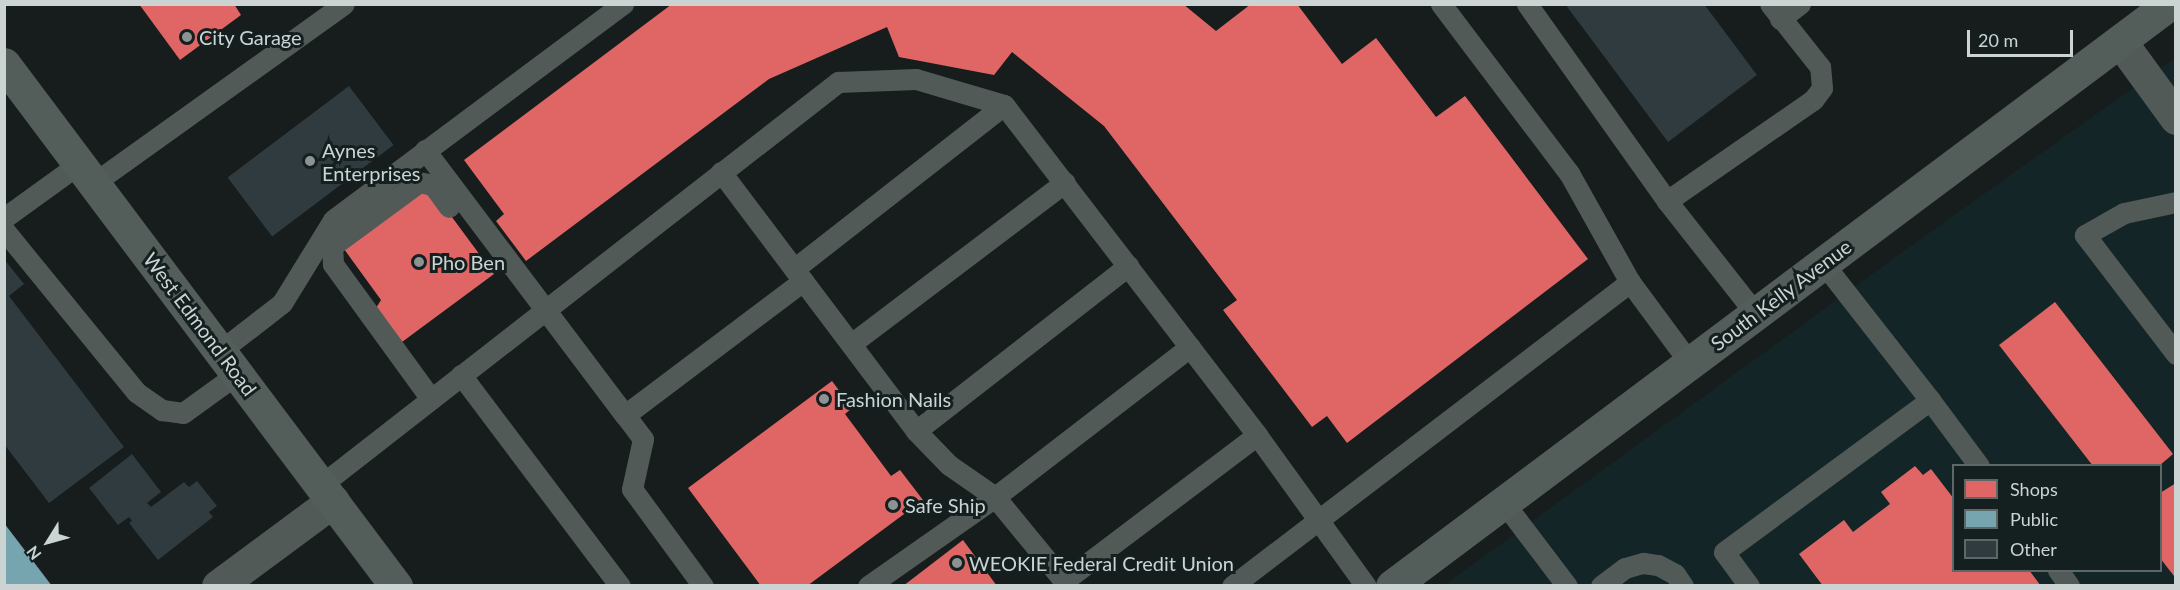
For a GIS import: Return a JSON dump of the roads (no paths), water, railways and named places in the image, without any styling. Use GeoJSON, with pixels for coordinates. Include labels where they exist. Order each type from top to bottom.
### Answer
{"type":"FeatureCollection","features":[{"type":"Feature","properties":{"kind":"main road","name":"South Kelly Avenue"},"geometry":{"type":"LineString","coordinates":[[1392,585],[2169,5]]}},
{"type":"Feature","properties":{"kind":"main road","name":"West Edmond Road"},"geometry":{"type":"LineString","coordinates":[[7,72],[87,173],[396,585]]}},
{"type":"Feature","properties":{"kind":"street"},"geometry":{"type":"LineString","coordinates":[[2120,41],[2175,118]]}},
{"type":"Feature","properties":{"kind":"street"},"geometry":{"type":"LineString","coordinates":[[218,585],[327,493]]}},
{"type":"Feature","properties":{"kind":"lane"},"geometry":{"type":"LineString","coordinates":[[4,218],[87,173],[344,4]]}},
{"type":"Feature","properties":{"kind":"lane"},"geometry":{"type":"LineString","coordinates":[[4,230],[136,392],[162,410],[183,413],[282,303],[333,220],[623,4]]}},
{"type":"Feature","properties":{"kind":"lane"},"geometry":{"type":"LineString","coordinates":[[1441,4],[1569,173],[1630,282],[1690,363]]}},
{"type":"Feature","properties":{"kind":"lane"},"geometry":{"type":"LineString","coordinates":[[1527,4],[1667,201],[1756,314]]}},
{"type":"Feature","properties":{"kind":"lane"},"geometry":{"type":"LineString","coordinates":[[1667,201],[1813,100],[1822,88],[1820,67],[1775,12],[1800,4]]}},
{"type":"Feature","properties":{"kind":"lane"},"geometry":{"type":"LineString","coordinates":[[327,493],[431,399],[838,82],[916,79],[1004,105],[1320,518],[1366,585]]}},
{"type":"Feature","properties":{"kind":"lane"},"geometry":{"type":"LineString","coordinates":[[625,415],[1004,105]]}},
{"type":"Feature","properties":{"kind":"lane"},"geometry":{"type":"LineString","coordinates":[[425,150],[538,314]]}},
{"type":"Feature","properties":{"kind":"lane"},"geometry":{"type":"LineString","coordinates":[[721,172],[916,431],[949,465],[995,497],[1066,583],[1257,435]]}},
{"type":"Feature","properties":{"kind":"lane"},"geometry":{"type":"LineString","coordinates":[[431,399],[333,264],[332,246],[419,182],[433,185],[643,438],[632,489],[703,585]]}},
{"type":"Feature","properties":{"kind":"lane"},"geometry":{"type":"LineString","coordinates":[[851,344],[1065,182]]}},
{"type":"Feature","properties":{"kind":"lane"},"geometry":{"type":"LineString","coordinates":[[2175,202],[2124,213],[2085,235],[2175,354]]}},
{"type":"Feature","properties":{"kind":"lane"},"geometry":{"type":"LineString","coordinates":[[1823,263],[1978,464]]}},
{"type":"Feature","properties":{"kind":"lane"},"geometry":{"type":"LineString","coordinates":[[916,431],[1128,266]]}},
{"type":"Feature","properties":{"kind":"lane"},"geometry":{"type":"LineString","coordinates":[[1232,585],[1630,282]]}},
{"type":"Feature","properties":{"kind":"lane"},"geometry":{"type":"LineString","coordinates":[[868,585],[995,497],[1190,347]]}},
{"type":"Feature","properties":{"kind":"lane"},"geometry":{"type":"LineString","coordinates":[[461,375],[620,585]]}},
{"type":"Feature","properties":{"kind":"lane"},"geometry":{"type":"LineString","coordinates":[[1749,585],[1724,552],[1930,400]]}},
{"type":"Feature","properties":{"kind":"lane"},"geometry":{"type":"LineString","coordinates":[[1504,503],[1567,585]]}},
{"type":"Feature","properties":{"kind":"lane"},"geometry":{"type":"LineString","coordinates":[[1601,585],[1626,568],[1643,563],[1666,569],[1683,585]]}},
{"type":"Feature","properties":{"kind":"lane"},"geometry":{"type":"LineString","coordinates":[[2059,572],[2069,585]]}},
{"type":"Feature","properties":{"kind":"place","name":"City Garage"},"geometry":{"type":"Point","coordinates":[187,37]}},
{"type":"Feature","properties":{"kind":"place","name":"Aynes Enterprises"},"geometry":{"type":"Point","coordinates":[310,161]}},
{"type":"Feature","properties":{"kind":"place","name":"Pho Ben"},"geometry":{"type":"Point","coordinates":[419,262]}},
{"type":"Feature","properties":{"kind":"place","name":"Fashion Nails"},"geometry":{"type":"Point","coordinates":[824,399]}},
{"type":"Feature","properties":{"kind":"place","name":"Safe Ship"},"geometry":{"type":"Point","coordinates":[893,505]}},
{"type":"Feature","properties":{"kind":"place","name":"WEOKIE Federal Credit Union"},"geometry":{"type":"Point","coordinates":[957,563]}}]}
